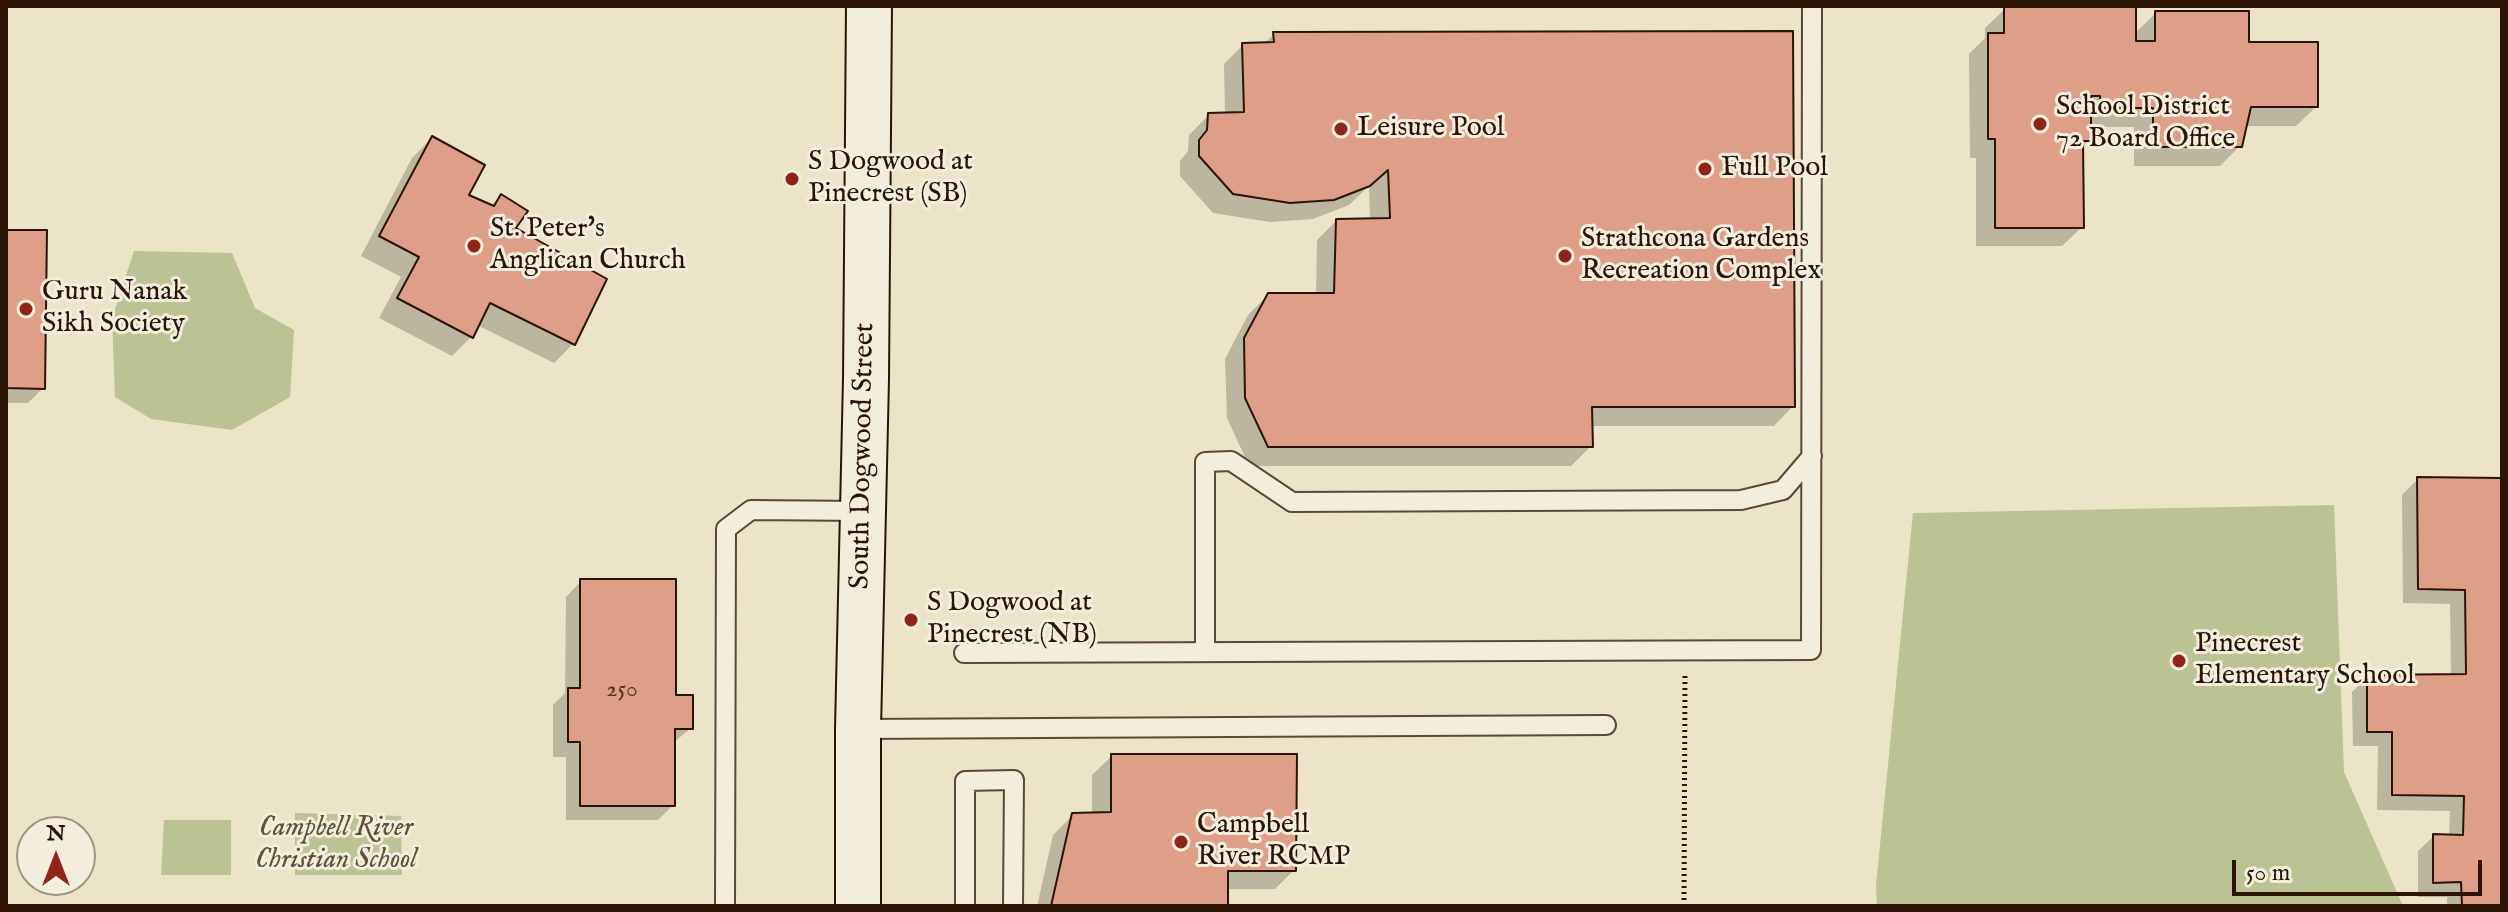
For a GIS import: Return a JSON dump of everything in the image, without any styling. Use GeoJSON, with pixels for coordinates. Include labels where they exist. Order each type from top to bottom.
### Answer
{"type":"FeatureCollection","features":[{"type":"Feature","properties":{"kind":"main road","name":"South Dogwood Street"},"geometry":{"type":"LineString","coordinates":[[858,906],[869,6]]}},
{"type":"Feature","properties":{"kind":"lane"},"geometry":{"type":"LineString","coordinates":[[964,653],[1811,650],[1812,6]]}},
{"type":"Feature","properties":{"kind":"lane"},"geometry":{"type":"LineString","coordinates":[[1205,652],[1205,462],[1231,461],[1292,502],[1741,500],[1783,490],[1812,456]]}},
{"type":"Feature","properties":{"kind":"lane"},"geometry":{"type":"LineString","coordinates":[[725,906],[726,529],[751,510],[862,511]]}},
{"type":"Feature","properties":{"kind":"lane"},"geometry":{"type":"LineString","coordinates":[[858,729],[1606,725]]}},
{"type":"Feature","properties":{"kind":"lane"},"geometry":{"type":"LineString","coordinates":[[965,906],[965,781],[1014,780],[1013,906]]}},
{"type":"Feature","properties":{"kind":"path"},"geometry":{"type":"LineString","coordinates":[[1684,906],[1685,650]]}},
{"type":"Feature","properties":{"kind":"green space"},"geometry":{"type":"Polygon","coordinates":[[[134,251],[232,253],[255,308],[294,330],[290,397],[232,430],[151,419],[115,397],[112,318],[134,251]]]}},
{"type":"Feature","properties":{"kind":"green space"},"geometry":{"type":"Polygon","coordinates":[[[2334,505],[2344,772],[2403,906],[1877,906],[1876,885],[1913,513],[2334,505]]]}},
{"type":"Feature","properties":{"kind":"green space","name":"Campbell River Christian School"},"geometry":{"type":"Polygon","coordinates":[[[295,813],[401,816],[402,875],[295,875],[295,813]]]}},
{"type":"Feature","properties":{"kind":"green space"},"geometry":{"type":"Polygon","coordinates":[[[164,820],[231,820],[231,875],[161,875],[164,820]]]}},
{"type":"Feature","properties":{"kind":"building","name":"School District 72 Board Office"},"geometry":{"type":"Polygon","coordinates":[[[2004,7],[2136,7],[2136,41],[2155,41],[2155,11],[2249,11],[2249,42],[2318,42],[2318,107],[2251,107],[2242,147],[2153,147],[2153,108],[2101,108],[2100,96],[2091,96],[2091,141],[2083,141],[2084,228],[1995,228],[1995,139],[1988,139],[1988,33],[2004,33],[2004,7]]]}},
{"type":"Feature","properties":{"kind":"building","name":"Strathcona Gardens Recreation Complex"},"geometry":{"type":"Polygon","coordinates":[[[1793,31],[1795,407],[1592,407],[1593,447],[1268,447],[1245,398],[1244,338],[1268,293],[1334,293],[1336,219],[1390,218],[1388,170],[1370,186],[1334,200],[1290,203],[1233,194],[1199,156],[1199,140],[1207,130],[1208,113],[1244,112],[1242,43],[1274,42],[1273,32],[1793,31]]]}},
{"type":"Feature","properties":{"kind":"building","name":"St. Peter's Anglican Church"},"geometry":{"type":"Polygon","coordinates":[[[432,136],[485,165],[469,195],[494,206],[501,194],[528,211],[516,228],[607,279],[575,345],[490,303],[473,338],[397,298],[419,257],[379,236],[432,136]]]}},
{"type":"Feature","properties":{"kind":"building","name":"Guru Nanak Sikh Society"},"geometry":{"type":"Polygon","coordinates":[[[6,230],[47,230],[45,389],[6,388],[6,230]]]}},
{"type":"Feature","properties":{"kind":"building","name":"Pinecrest Elementary School"},"geometry":{"type":"Polygon","coordinates":[[[2417,477],[2502,478],[2502,906],[2462,906],[2461,882],[2433,883],[2433,834],[2463,835],[2464,796],[2392,795],[2392,732],[2367,732],[2367,675],[2466,674],[2465,590],[2418,589],[2417,477]]]}},
{"type":"Feature","properties":{"kind":"building"},"geometry":{"type":"Polygon","coordinates":[[[580,579],[676,579],[676,695],[693,695],[693,729],[675,729],[675,806],[580,806],[580,742],[568,742],[568,688],[580,688],[580,579]]]}},
{"type":"Feature","properties":{"kind":"building","name":"Campbell River RCMP"},"geometry":{"type":"Polygon","coordinates":[[[1111,754],[1297,754],[1296,871],[1228,871],[1228,906],[1051,906],[1072,813],[1111,812],[1111,754]]]}},
{"type":"Feature","properties":{"kind":"place","name":"School District 72 Board Office"},"geometry":{"type":"Point","coordinates":[2040,124]}},
{"type":"Feature","properties":{"kind":"place","name":"Leisure Pool"},"geometry":{"type":"Point","coordinates":[1341,129]}},
{"type":"Feature","properties":{"kind":"place","name":"Full Pool"},"geometry":{"type":"Point","coordinates":[1705,169]}},
{"type":"Feature","properties":{"kind":"place","name":"S Dogwood at Pinecrest (SB)"},"geometry":{"type":"Point","coordinates":[792,179]}},
{"type":"Feature","properties":{"kind":"place","name":"St. Peter's Anglican Church"},"geometry":{"type":"Point","coordinates":[474,246]}},
{"type":"Feature","properties":{"kind":"place","name":"Strathcona Gardens Recreation Complex"},"geometry":{"type":"Point","coordinates":[1565,256]}},
{"type":"Feature","properties":{"kind":"place","name":"Guru Nanak Sikh Society"},"geometry":{"type":"Point","coordinates":[26,309]}},
{"type":"Feature","properties":{"kind":"place","name":"S Dogwood at Pinecrest (NB)"},"geometry":{"type":"Point","coordinates":[911,620]}},
{"type":"Feature","properties":{"kind":"place","name":"Pinecrest Elementary School"},"geometry":{"type":"Point","coordinates":[2179,661]}},
{"type":"Feature","properties":{"kind":"place","name":"Campbell River RCMP"},"geometry":{"type":"Point","coordinates":[1181,842]}}]}
